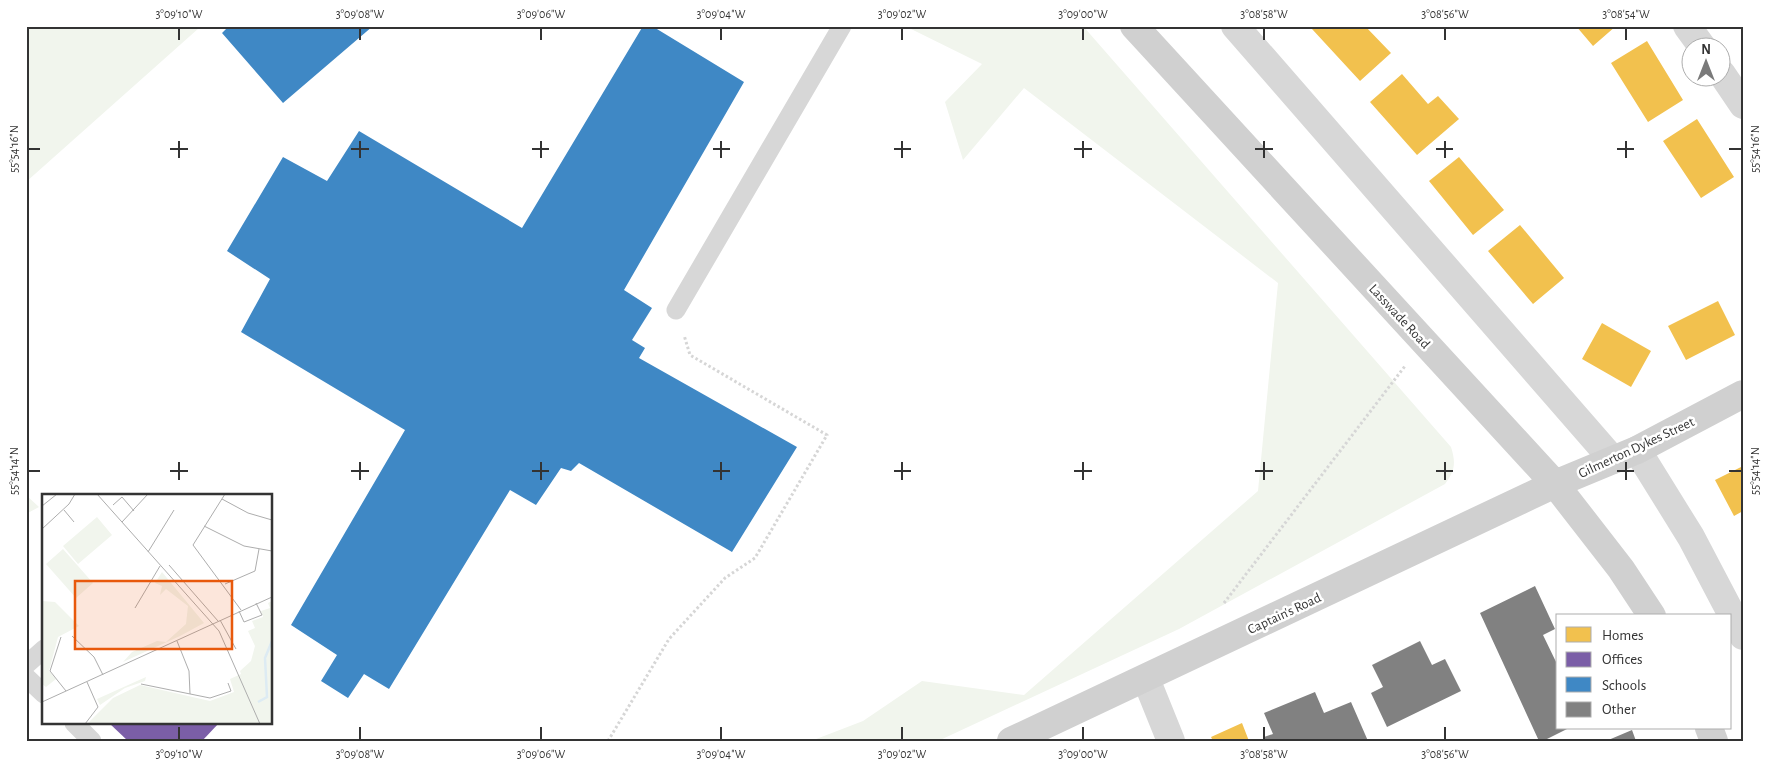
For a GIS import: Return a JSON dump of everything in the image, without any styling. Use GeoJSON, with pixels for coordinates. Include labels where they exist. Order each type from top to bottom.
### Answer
{"type":"FeatureCollection","features":[{"type":"Feature","properties":{"kind":"street","name":"Lasswade Road"},"geometry":{"type":"LineString","coordinates":[[1134,26],[1555,484],[1621,569],[1651,614]]}},
{"type":"Feature","properties":{"kind":"street"},"geometry":{"type":"LineString","coordinates":[[1235,26],[1625,455],[1691,537],[1731,614]]}},
{"type":"Feature","properties":{"kind":"street"},"geometry":{"type":"LineString","coordinates":[[1731,88],[1743,105]]}},
{"type":"Feature","properties":{"kind":"street","name":"Gilmerton Dykes Street"},"geometry":{"type":"LineString","coordinates":[[1555,484],[1625,455],[1743,394]]}},
{"type":"Feature","properties":{"kind":"street","name":"Captain's Road"},"geometry":{"type":"LineString","coordinates":[[1011,741],[1146,679],[1555,484]]}},
{"type":"Feature","properties":{"kind":"street"},"geometry":{"type":"LineString","coordinates":[[1732,615],[1743,636]]}},
{"type":"Feature","properties":{"kind":"street"},"geometry":{"type":"LineString","coordinates":[[1146,679],[1171,741]]}},
{"type":"Feature","properties":{"kind":"lane"},"geometry":{"type":"LineString","coordinates":[[676,310],[842,26]]}},
{"type":"Feature","properties":{"kind":"lane"},"geometry":{"type":"LineString","coordinates":[[26,665],[42,651]]}},
{"type":"Feature","properties":{"kind":"lane"},"geometry":{"type":"LineString","coordinates":[[26,676],[42,692]]}},
{"type":"Feature","properties":{"kind":"lane"},"geometry":{"type":"LineString","coordinates":[[75,724],[92,741]]}},
{"type":"Feature","properties":{"kind":"path"},"geometry":{"type":"LineString","coordinates":[[608,741],[669,639],[725,578],[755,558],[827,435],[690,355],[676,310]]}},
{"type":"Feature","properties":{"kind":"path"},"geometry":{"type":"LineString","coordinates":[[1220,609],[1424,342]]}},
{"type":"Feature","properties":{"kind":"shaded area"},"geometry":{"type":"Polygon","coordinates":[[[26,26],[197,26],[199,28],[26,182],[26,26]]]}},
{"type":"Feature","properties":{"kind":"shaded area"},"geometry":{"type":"Polygon","coordinates":[[[905,26],[1083,26],[1451,447],[1454,467],[1445,484],[1179,629],[938,741],[811,741],[863,721],[922,681],[1024,695],[1258,491],[1278,283],[1024,88],[963,160],[945,102],[982,64],[905,26]]]}},
{"type":"Feature","properties":{"kind":"shaded area"},"geometry":{"type":"Polygon","coordinates":[[[26,495],[39,507],[26,514],[26,495]]]}},
{"type":"Feature","properties":{"kind":"building: Homes"},"geometry":{"type":"Polygon","coordinates":[[[1315,26],[1365,26],[1391,53],[1360,81],[1312,29],[1315,26]]]}},
{"type":"Feature","properties":{"kind":"building: Homes"},"geometry":{"type":"Polygon","coordinates":[[[1576,26],[1616,26],[1593,46],[1576,26]]]}},
{"type":"Feature","properties":{"kind":"building: Homes"},"geometry":{"type":"Polygon","coordinates":[[[1647,41],[1683,100],[1648,122],[1611,63],[1647,41]]]}},
{"type":"Feature","properties":{"kind":"building: Homes"},"geometry":{"type":"Polygon","coordinates":[[[1402,74],[1428,104],[1438,96],[1459,119],[1417,155],[1370,102],[1402,74]]]}},
{"type":"Feature","properties":{"kind":"building: Homes"},"geometry":{"type":"Polygon","coordinates":[[[1697,119],[1734,177],[1701,198],[1663,141],[1697,119]]]}},
{"type":"Feature","properties":{"kind":"building: Homes"},"geometry":{"type":"Polygon","coordinates":[[[1459,157],[1504,210],[1473,235],[1429,181],[1459,157]]]}},
{"type":"Feature","properties":{"kind":"building: Homes"},"geometry":{"type":"Polygon","coordinates":[[[1520,225],[1564,278],[1533,304],[1488,251],[1520,225]]]}},
{"type":"Feature","properties":{"kind":"building: Homes"},"geometry":{"type":"Polygon","coordinates":[[[1718,301],[1735,335],[1686,360],[1668,326],[1718,301]]]}},
{"type":"Feature","properties":{"kind":"building: Homes"},"geometry":{"type":"Polygon","coordinates":[[[1602,323],[1651,351],[1631,387],[1582,359],[1602,323]]]}},
{"type":"Feature","properties":{"kind":"building: Homes"},"geometry":{"type":"Polygon","coordinates":[[[1743,466],[1743,511],[1734,516],[1715,480],[1743,466]]]}},
{"type":"Feature","properties":{"kind":"building: Homes"},"geometry":{"type":"Polygon","coordinates":[[[1242,723],[1249,741],[1213,741],[1211,737],[1242,723]]]}},
{"type":"Feature","properties":{"kind":"building: Offices"},"geometry":{"type":"Polygon","coordinates":[[[110,724],[218,724],[202,741],[128,741],[110,724]]]}},
{"type":"Feature","properties":{"kind":"building: Schools"},"geometry":{"type":"Polygon","coordinates":[[[229,26],[373,26],[283,103],[222,33],[229,26]]]}},
{"type":"Feature","properties":{"kind":"building: Schools"},"geometry":{"type":"Polygon","coordinates":[[[643,26],[652,26],[744,82],[624,290],[652,308],[632,340],[645,348],[639,358],[797,447],[732,552],[579,463],[571,471],[561,468],[536,505],[510,490],[389,689],[364,674],[348,698],[321,681],[337,655],[291,625],[405,430],[241,332],[270,279],[227,251],[283,157],[327,181],[359,131],[522,228],[643,26]]]}},
{"type":"Feature","properties":{"kind":"building: Other"},"geometry":{"type":"Polygon","coordinates":[[[1535,586],[1555,629],[1543,635],[1556,662],[1556,730],[1565,730],[1543,741],[1539,741],[1480,613],[1535,586]]]}},
{"type":"Feature","properties":{"kind":"building: Other"},"geometry":{"type":"Polygon","coordinates":[[[1420,641],[1432,665],[1445,659],[1461,691],[1387,727],[1371,693],[1383,687],[1372,665],[1420,641]]]}},
{"type":"Feature","properties":{"kind":"building: Other"},"geometry":{"type":"Polygon","coordinates":[[[1315,692],[1324,713],[1351,702],[1368,741],[1265,741],[1264,737],[1273,734],[1264,713],[1315,692]]]}},
{"type":"Feature","properties":{"kind":"building: Other"},"geometry":{"type":"Polygon","coordinates":[[[1632,730],[1636,741],[1606,741],[1632,730]]]}}]}
